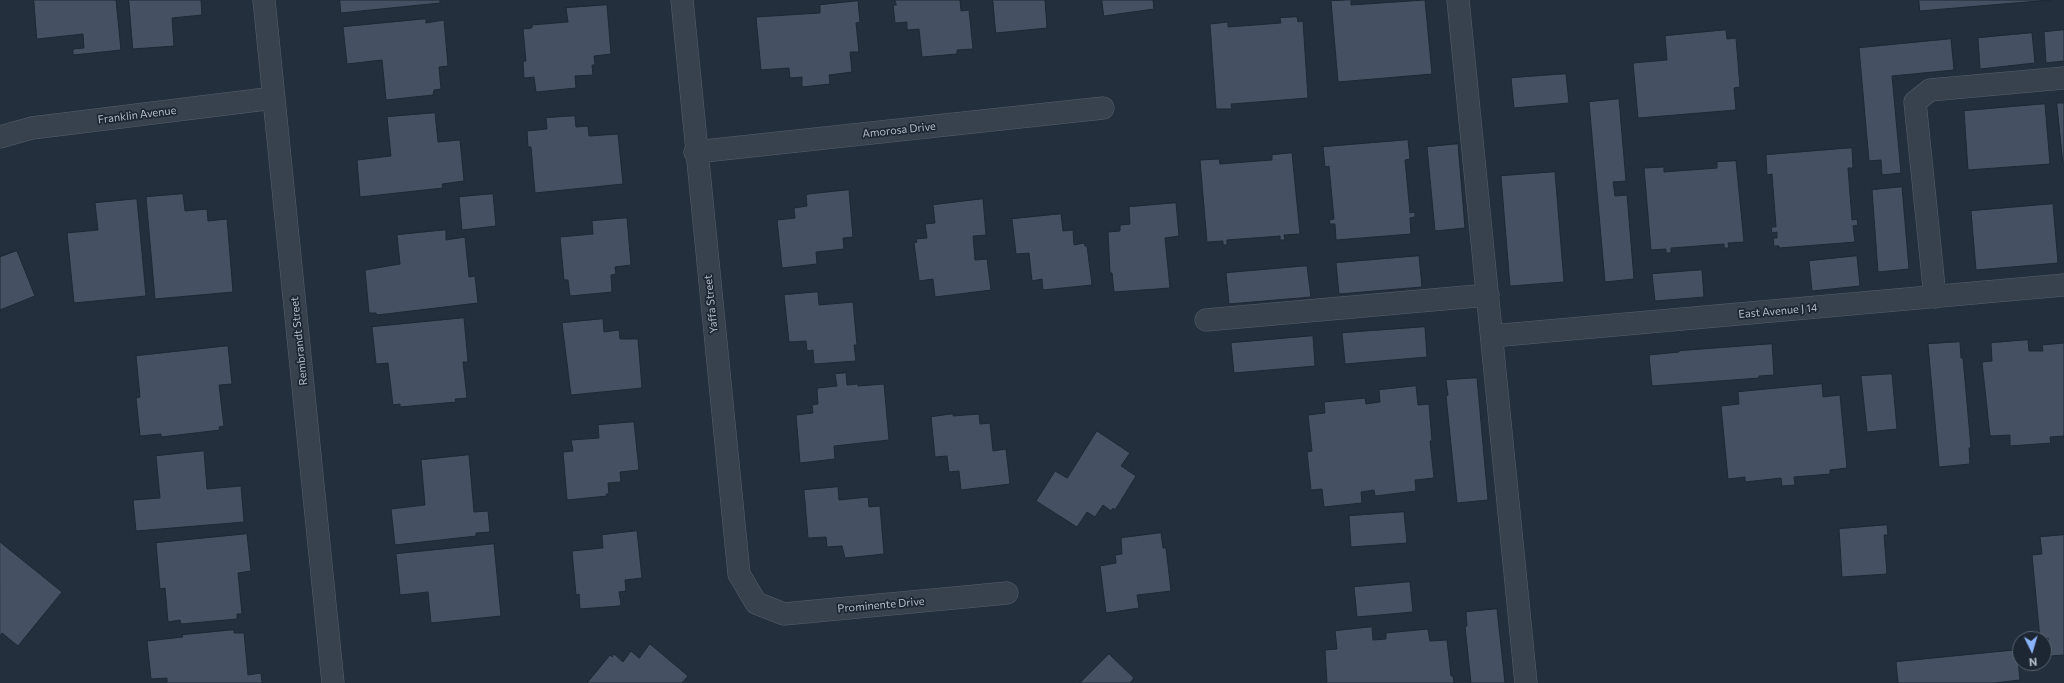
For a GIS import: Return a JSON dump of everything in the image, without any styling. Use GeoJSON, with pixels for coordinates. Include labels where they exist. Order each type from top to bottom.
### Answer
{"type":"FeatureCollection","features":[{"type":"Feature","properties":{"kind":"street","name":"Rembrandt Street"},"geometry":{"type":"LineString","coordinates":[[264,0],[333,683]]}},
{"type":"Feature","properties":{"kind":"street","name":"Yaffa Street"},"geometry":{"type":"LineString","coordinates":[[682,0],[695,152],[739,574],[756,604]]}},
{"type":"Feature","properties":{"kind":"street"},"geometry":{"type":"LineString","coordinates":[[1458,0],[1526,683]]}},
{"type":"Feature","properties":{"kind":"street"},"geometry":{"type":"LineString","coordinates":[[1935,296],[1915,102],[1930,90],[2064,78]]}},
{"type":"Feature","properties":{"kind":"street","name":"Franklin Avenue"},"geometry":{"type":"LineString","coordinates":[[0,137],[32,128],[274,98]]}},
{"type":"Feature","properties":{"kind":"street","name":"Amorosa Drive"},"geometry":{"type":"LineString","coordinates":[[695,152],[1103,108]]}},
{"type":"Feature","properties":{"kind":"street","name":"East Avenue J 14"},"geometry":{"type":"LineString","coordinates":[[1492,336],[2064,285]]}},
{"type":"Feature","properties":{"kind":"street"},"geometry":{"type":"LineString","coordinates":[[1206,320],[1488,295]]}},
{"type":"Feature","properties":{"kind":"street","name":"Prominente Drive"},"geometry":{"type":"LineString","coordinates":[[756,604],[784,614],[1007,593]]}},
{"type":"Feature","properties":{"kind":"building"},"geometry":{"type":"Polygon","coordinates":[[[34,0],[116,0],[121,50],[73,55],[73,49],[84,48],[83,34],[37,39],[34,0]]]}},
{"type":"Feature","properties":{"kind":"building"},"geometry":{"type":"Polygon","coordinates":[[[129,0],[201,0],[202,15],[172,18],[174,46],[133,49],[129,0]]]}},
{"type":"Feature","properties":{"kind":"building"},"geometry":{"type":"Polygon","coordinates":[[[340,0],[440,0],[440,3],[341,13],[340,0]]]}},
{"type":"Feature","properties":{"kind":"building"},"geometry":{"type":"Polygon","coordinates":[[[895,0],[960,0],[961,11],[969,10],[973,49],[957,50],[957,54],[922,57],[919,29],[907,30],[907,22],[895,23],[893,5],[896,5],[895,0]]]}},
{"type":"Feature","properties":{"kind":"building"},"geometry":{"type":"Polygon","coordinates":[[[993,0],[1045,0],[1047,28],[996,33],[993,0]]]}},
{"type":"Feature","properties":{"kind":"building"},"geometry":{"type":"Polygon","coordinates":[[[1102,0],[1153,0],[1154,9],[1104,16],[1102,0]]]}},
{"type":"Feature","properties":{"kind":"building"},"geometry":{"type":"Polygon","coordinates":[[[1351,0],[1351,5],[1425,0],[1432,74],[1338,82],[1331,1],[1351,0]]]}},
{"type":"Feature","properties":{"kind":"building"},"geometry":{"type":"Polygon","coordinates":[[[1919,0],[2051,0],[1920,11],[1919,0]]]}},
{"type":"Feature","properties":{"kind":"building"},"geometry":{"type":"Polygon","coordinates":[[[858,1],[860,22],[856,23],[859,52],[850,52],[852,72],[829,75],[830,84],[802,87],[802,77],[790,78],[789,68],[761,70],[756,17],[820,13],[820,5],[858,1]]]}},
{"type":"Feature","properties":{"kind":"building"},"geometry":{"type":"Polygon","coordinates":[[[607,5],[611,54],[594,56],[595,65],[592,65],[593,75],[575,76],[576,88],[536,92],[534,77],[524,78],[523,61],[526,61],[523,29],[532,28],[532,25],[568,22],[566,8],[607,5]]]}},
{"type":"Feature","properties":{"kind":"building"},"geometry":{"type":"Polygon","coordinates":[[[1297,17],[1298,22],[1303,21],[1308,98],[1231,104],[1232,109],[1216,109],[1210,24],[1228,22],[1228,27],[1281,23],[1280,18],[1297,17]]]}},
{"type":"Feature","properties":{"kind":"building"},"geometry":{"type":"Polygon","coordinates":[[[426,19],[426,23],[444,20],[448,66],[439,67],[441,89],[434,90],[433,95],[386,100],[382,60],[347,64],[343,27],[426,19]]]}},
{"type":"Feature","properties":{"kind":"building"},"geometry":{"type":"Polygon","coordinates":[[[1726,30],[1727,39],[1736,38],[1740,87],[1734,88],[1736,110],[1638,118],[1633,63],[1667,60],[1665,36],[1726,30]]]}},
{"type":"Feature","properties":{"kind":"building"},"geometry":{"type":"Polygon","coordinates":[[[2064,30],[2064,61],[2046,63],[2044,32],[2064,30]]]}},
{"type":"Feature","properties":{"kind":"building"},"geometry":{"type":"Polygon","coordinates":[[[2032,33],[2035,63],[1980,69],[1978,38],[2032,33]]]}},
{"type":"Feature","properties":{"kind":"building"},"geometry":{"type":"Polygon","coordinates":[[[1951,39],[1954,70],[1892,76],[1901,173],[1882,175],[1881,160],[1869,161],[1859,48],[1951,39]]]}},
{"type":"Feature","properties":{"kind":"building"},"geometry":{"type":"Polygon","coordinates":[[[1566,74],[1569,103],[1514,108],[1511,78],[1566,74]]]}},
{"type":"Feature","properties":{"kind":"building"},"geometry":{"type":"Polygon","coordinates":[[[1619,99],[1626,181],[1613,182],[1615,196],[1627,195],[1634,279],[1605,282],[1589,102],[1619,99]]]}},
{"type":"Feature","properties":{"kind":"building"},"geometry":{"type":"Polygon","coordinates":[[[2057,103],[2064,103],[2064,162],[2063,162],[2057,103]]]}},
{"type":"Feature","properties":{"kind":"building"},"geometry":{"type":"Polygon","coordinates":[[[2045,104],[2050,164],[1968,170],[1964,111],[2045,104]]]}},
{"type":"Feature","properties":{"kind":"building"},"geometry":{"type":"Polygon","coordinates":[[[435,113],[438,142],[460,140],[464,181],[442,184],[443,188],[360,197],[357,160],[391,156],[387,117],[435,113]]]}},
{"type":"Feature","properties":{"kind":"building"},"geometry":{"type":"Polygon","coordinates":[[[575,116],[576,127],[588,126],[589,136],[618,134],[623,184],[535,193],[531,147],[528,147],[527,131],[547,129],[546,118],[575,116]]]}},
{"type":"Feature","properties":{"kind":"building"},"geometry":{"type":"Polygon","coordinates":[[[1408,140],[1410,159],[1405,160],[1410,213],[1415,212],[1415,217],[1410,218],[1411,234],[1336,240],[1335,224],[1330,224],[1329,220],[1334,219],[1329,166],[1325,167],[1323,147],[1408,140]]]}},
{"type":"Feature","properties":{"kind":"building"},"geometry":{"type":"Polygon","coordinates":[[[1458,144],[1465,228],[1435,231],[1427,147],[1458,144]]]}},
{"type":"Feature","properties":{"kind":"building"},"geometry":{"type":"Polygon","coordinates":[[[1852,148],[1853,168],[1848,168],[1852,220],[1857,219],[1858,225],[1853,226],[1855,242],[1779,248],[1779,246],[1774,246],[1773,238],[1777,238],[1777,232],[1772,233],[1771,227],[1776,227],[1772,174],[1767,175],[1766,155],[1852,148]]]}},
{"type":"Feature","properties":{"kind":"building"},"geometry":{"type":"Polygon","coordinates":[[[1292,153],[1300,234],[1284,235],[1285,240],[1280,240],[1280,236],[1227,240],[1227,245],[1223,245],[1223,241],[1207,242],[1200,160],[1219,159],[1220,164],[1272,160],[1272,155],[1292,153]]]}},
{"type":"Feature","properties":{"kind":"building"},"geometry":{"type":"Polygon","coordinates":[[[1736,161],[1744,242],[1728,243],[1729,248],[1724,248],[1724,244],[1671,248],[1671,253],[1666,253],[1666,249],[1651,250],[1644,168],[1664,167],[1664,172],[1717,168],[1717,162],[1736,161]]]}},
{"type":"Feature","properties":{"kind":"building"},"geometry":{"type":"Polygon","coordinates":[[[1555,172],[1564,282],[1510,286],[1501,176],[1555,172]]]}},
{"type":"Feature","properties":{"kind":"building"},"geometry":{"type":"Polygon","coordinates":[[[1902,187],[1909,269],[1878,272],[1872,190],[1902,187]]]}},
{"type":"Feature","properties":{"kind":"building"},"geometry":{"type":"Polygon","coordinates":[[[849,190],[853,237],[843,238],[844,249],[816,252],[817,264],[782,268],[777,220],[795,218],[794,208],[807,206],[806,195],[849,190]]]}},
{"type":"Feature","properties":{"kind":"building"},"geometry":{"type":"Polygon","coordinates":[[[183,194],[185,211],[207,209],[208,221],[227,219],[233,292],[155,299],[146,197],[183,194]]]}},
{"type":"Feature","properties":{"kind":"building"},"geometry":{"type":"Polygon","coordinates":[[[493,194],[496,226],[462,230],[459,197],[493,194]]]}},
{"type":"Feature","properties":{"kind":"building"},"geometry":{"type":"Polygon","coordinates":[[[137,199],[146,296],[74,303],[67,233],[98,230],[95,203],[137,199]]]}},
{"type":"Feature","properties":{"kind":"building"},"geometry":{"type":"Polygon","coordinates":[[[983,199],[986,235],[973,236],[975,260],[987,259],[991,290],[935,297],[933,279],[919,281],[914,243],[917,242],[916,239],[927,238],[925,224],[935,223],[933,205],[983,199]]]}},
{"type":"Feature","properties":{"kind":"building"},"geometry":{"type":"Polygon","coordinates":[[[1176,203],[1179,236],[1165,238],[1170,288],[1114,292],[1112,273],[1110,273],[1108,232],[1120,231],[1120,225],[1130,224],[1129,207],[1176,203]]]}},
{"type":"Feature","properties":{"kind":"building"},"geometry":{"type":"Polygon","coordinates":[[[2053,204],[2058,263],[1976,270],[1971,211],[2053,204]]]}},
{"type":"Feature","properties":{"kind":"building"},"geometry":{"type":"Polygon","coordinates":[[[1061,214],[1063,231],[1073,230],[1074,245],[1084,243],[1085,246],[1087,246],[1092,285],[1043,290],[1042,279],[1032,281],[1029,253],[1016,254],[1012,219],[1061,214]]]}},
{"type":"Feature","properties":{"kind":"building"},"geometry":{"type":"Polygon","coordinates":[[[627,218],[631,265],[615,267],[616,274],[611,275],[612,292],[570,296],[568,280],[564,280],[560,237],[593,234],[592,221],[627,218]]]}},
{"type":"Feature","properties":{"kind":"building"},"geometry":{"type":"Polygon","coordinates":[[[446,230],[446,240],[465,237],[469,277],[475,276],[478,303],[377,315],[376,313],[369,313],[365,270],[400,264],[397,235],[446,230]]]}},
{"type":"Feature","properties":{"kind":"building"},"geometry":{"type":"Polygon","coordinates":[[[17,251],[35,296],[0,310],[0,257],[17,251]]]}},
{"type":"Feature","properties":{"kind":"building"},"geometry":{"type":"Polygon","coordinates":[[[1419,256],[1422,287],[1339,294],[1336,263],[1419,256]]]}},
{"type":"Feature","properties":{"kind":"building"},"geometry":{"type":"Polygon","coordinates":[[[1857,256],[1860,286],[1812,291],[1809,261],[1857,256]]]}},
{"type":"Feature","properties":{"kind":"building"},"geometry":{"type":"Polygon","coordinates":[[[1307,266],[1311,297],[1229,304],[1226,273],[1307,266]]]}},
{"type":"Feature","properties":{"kind":"building"},"geometry":{"type":"Polygon","coordinates":[[[1702,270],[1704,297],[1655,301],[1652,274],[1702,270]]]}},
{"type":"Feature","properties":{"kind":"building"},"geometry":{"type":"Polygon","coordinates":[[[818,292],[819,305],[853,302],[857,345],[854,345],[856,361],[814,364],[813,350],[807,351],[806,341],[789,342],[784,295],[818,292]]]}},
{"type":"Feature","properties":{"kind":"building"},"geometry":{"type":"Polygon","coordinates":[[[464,318],[468,362],[463,362],[467,398],[455,399],[456,402],[400,407],[400,404],[393,405],[388,363],[376,364],[372,327],[464,318]]]}},
{"type":"Feature","properties":{"kind":"building"},"geometry":{"type":"Polygon","coordinates":[[[603,319],[604,332],[619,330],[620,339],[638,339],[642,388],[571,395],[562,323],[603,319]]]}},
{"type":"Feature","properties":{"kind":"building"},"geometry":{"type":"Polygon","coordinates":[[[1425,327],[1427,357],[1345,364],[1342,333],[1425,327]]]}},
{"type":"Feature","properties":{"kind":"building"},"geometry":{"type":"Polygon","coordinates":[[[1313,336],[1315,366],[1234,373],[1231,343],[1313,336]]]}},
{"type":"Feature","properties":{"kind":"building"},"geometry":{"type":"Polygon","coordinates":[[[2028,340],[2029,351],[2043,351],[2042,345],[2064,343],[2064,436],[2050,437],[2051,443],[2010,446],[2010,435],[1990,436],[1982,362],[1992,361],[1991,343],[2028,340]]]}},
{"type":"Feature","properties":{"kind":"building"},"geometry":{"type":"Polygon","coordinates":[[[1960,342],[1961,358],[1963,358],[1971,448],[1969,448],[1970,464],[1939,467],[1928,344],[1960,342]]]}},
{"type":"Feature","properties":{"kind":"building"},"geometry":{"type":"Polygon","coordinates":[[[1772,344],[1774,375],[1759,376],[1759,378],[1652,386],[1649,355],[1679,351],[1772,344]]]}},
{"type":"Feature","properties":{"kind":"building"},"geometry":{"type":"Polygon","coordinates":[[[228,346],[232,384],[219,385],[224,426],[219,427],[220,430],[161,437],[161,434],[140,436],[136,398],[140,397],[136,356],[228,346]]]}},
{"type":"Feature","properties":{"kind":"building"},"geometry":{"type":"Polygon","coordinates":[[[846,373],[847,385],[858,384],[858,386],[884,384],[889,440],[834,446],[835,459],[800,463],[796,415],[813,413],[812,405],[818,404],[818,388],[837,386],[835,374],[846,373]]]}},
{"type":"Feature","properties":{"kind":"building"},"geometry":{"type":"Polygon","coordinates":[[[1892,374],[1897,429],[1867,432],[1861,376],[1892,374]]]}},
{"type":"Feature","properties":{"kind":"building"},"geometry":{"type":"Polygon","coordinates":[[[1477,378],[1488,500],[1457,503],[1446,396],[1448,395],[1446,380],[1477,378]]]}},
{"type":"Feature","properties":{"kind":"building"},"geometry":{"type":"Polygon","coordinates":[[[1822,384],[1823,397],[1840,395],[1847,468],[1830,470],[1830,474],[1794,477],[1795,485],[1782,486],[1781,478],[1745,482],[1745,477],[1728,479],[1721,406],[1739,404],[1738,392],[1822,384]]]}},
{"type":"Feature","properties":{"kind":"building"},"geometry":{"type":"Polygon","coordinates":[[[1416,386],[1418,405],[1429,404],[1432,441],[1430,441],[1434,478],[1415,480],[1416,491],[1375,496],[1374,490],[1361,492],[1362,503],[1324,507],[1322,489],[1311,490],[1307,452],[1312,451],[1308,415],[1325,413],[1324,402],[1365,398],[1366,404],[1380,402],[1379,390],[1416,386]]]}},
{"type":"Feature","properties":{"kind":"building"},"geometry":{"type":"Polygon","coordinates":[[[953,414],[953,416],[979,414],[980,424],[990,423],[993,451],[1006,449],[1010,484],[961,490],[959,471],[949,472],[947,456],[935,457],[931,417],[953,414]]]}},
{"type":"Feature","properties":{"kind":"building"},"geometry":{"type":"Polygon","coordinates":[[[634,422],[639,470],[620,472],[621,482],[608,483],[609,494],[606,494],[607,496],[567,500],[563,452],[573,451],[571,440],[599,438],[598,425],[634,422]]]}},
{"type":"Feature","properties":{"kind":"building"},"geometry":{"type":"Polygon","coordinates":[[[1097,431],[1130,453],[1121,466],[1136,476],[1115,510],[1113,508],[1111,511],[1103,505],[1095,517],[1087,512],[1077,527],[1036,501],[1055,471],[1067,478],[1097,431]]]}},
{"type":"Feature","properties":{"kind":"building"},"geometry":{"type":"Polygon","coordinates":[[[204,451],[207,489],[241,486],[244,522],[136,531],[133,500],[160,498],[156,456],[204,451]]]}},
{"type":"Feature","properties":{"kind":"building"},"geometry":{"type":"Polygon","coordinates":[[[469,455],[474,512],[488,511],[490,532],[476,533],[476,536],[395,545],[391,509],[425,505],[421,460],[469,455]]]}},
{"type":"Feature","properties":{"kind":"building"},"geometry":{"type":"Polygon","coordinates":[[[838,487],[839,500],[868,497],[869,507],[880,506],[884,554],[845,558],[842,546],[827,547],[826,537],[808,538],[804,490],[838,487]]]}},
{"type":"Feature","properties":{"kind":"building"},"geometry":{"type":"Polygon","coordinates":[[[1404,512],[1407,543],[1351,547],[1349,516],[1404,512]]]}},
{"type":"Feature","properties":{"kind":"building"},"geometry":{"type":"Polygon","coordinates":[[[1887,525],[1888,535],[1884,535],[1887,574],[1842,577],[1839,529],[1887,525]]]}},
{"type":"Feature","properties":{"kind":"building"},"geometry":{"type":"Polygon","coordinates":[[[637,531],[642,578],[625,580],[626,591],[619,592],[621,604],[619,606],[580,609],[579,594],[576,595],[572,551],[603,548],[602,535],[637,531]]]}},
{"type":"Feature","properties":{"kind":"building"},"geometry":{"type":"Polygon","coordinates":[[[1161,533],[1163,548],[1166,548],[1171,591],[1137,595],[1139,608],[1106,613],[1100,566],[1116,563],[1115,555],[1122,554],[1121,538],[1161,533]]]}},
{"type":"Feature","properties":{"kind":"building"},"geometry":{"type":"Polygon","coordinates":[[[247,534],[251,571],[238,573],[242,614],[237,614],[237,619],[181,624],[180,620],[168,622],[165,588],[160,589],[156,543],[247,534]]]}},
{"type":"Feature","properties":{"kind":"building"},"geometry":{"type":"Polygon","coordinates":[[[2064,535],[2064,655],[2052,656],[2052,631],[2039,631],[2032,555],[2042,554],[2040,537],[2064,535]]]}},
{"type":"Feature","properties":{"kind":"building"},"geometry":{"type":"Polygon","coordinates":[[[0,542],[62,592],[18,646],[2,633],[0,636],[0,542]]]}},
{"type":"Feature","properties":{"kind":"building"},"geometry":{"type":"Polygon","coordinates":[[[494,544],[501,616],[431,623],[428,592],[400,595],[396,554],[494,544]]]}},
{"type":"Feature","properties":{"kind":"building"},"geometry":{"type":"Polygon","coordinates":[[[1410,582],[1413,612],[1357,617],[1354,587],[1410,582]]]}},
{"type":"Feature","properties":{"kind":"building"},"geometry":{"type":"Polygon","coordinates":[[[1497,609],[1505,683],[1471,683],[1465,627],[1467,626],[1466,612],[1497,609]]]}},
{"type":"Feature","properties":{"kind":"building"},"geometry":{"type":"Polygon","coordinates":[[[1372,627],[1373,640],[1386,639],[1386,633],[1428,629],[1430,641],[1447,640],[1451,676],[1453,676],[1454,683],[1327,683],[1325,650],[1337,649],[1335,631],[1372,627]]]}},
{"type":"Feature","properties":{"kind":"building"},"geometry":{"type":"Polygon","coordinates":[[[234,630],[234,633],[244,633],[248,675],[261,673],[262,683],[167,683],[167,678],[151,679],[147,641],[183,637],[182,635],[234,630]]]}},
{"type":"Feature","properties":{"kind":"building"},"geometry":{"type":"Polygon","coordinates":[[[650,644],[688,676],[682,683],[587,683],[610,655],[612,657],[614,654],[623,662],[631,651],[639,658],[650,644]]]}},
{"type":"Feature","properties":{"kind":"building"},"geometry":{"type":"Polygon","coordinates":[[[2012,650],[2012,671],[2019,671],[2020,680],[1994,683],[1898,683],[1896,662],[2012,650]]]}},
{"type":"Feature","properties":{"kind":"building"},"geometry":{"type":"Polygon","coordinates":[[[1109,654],[1134,678],[1130,683],[1080,683],[1109,654]]]}}]}
